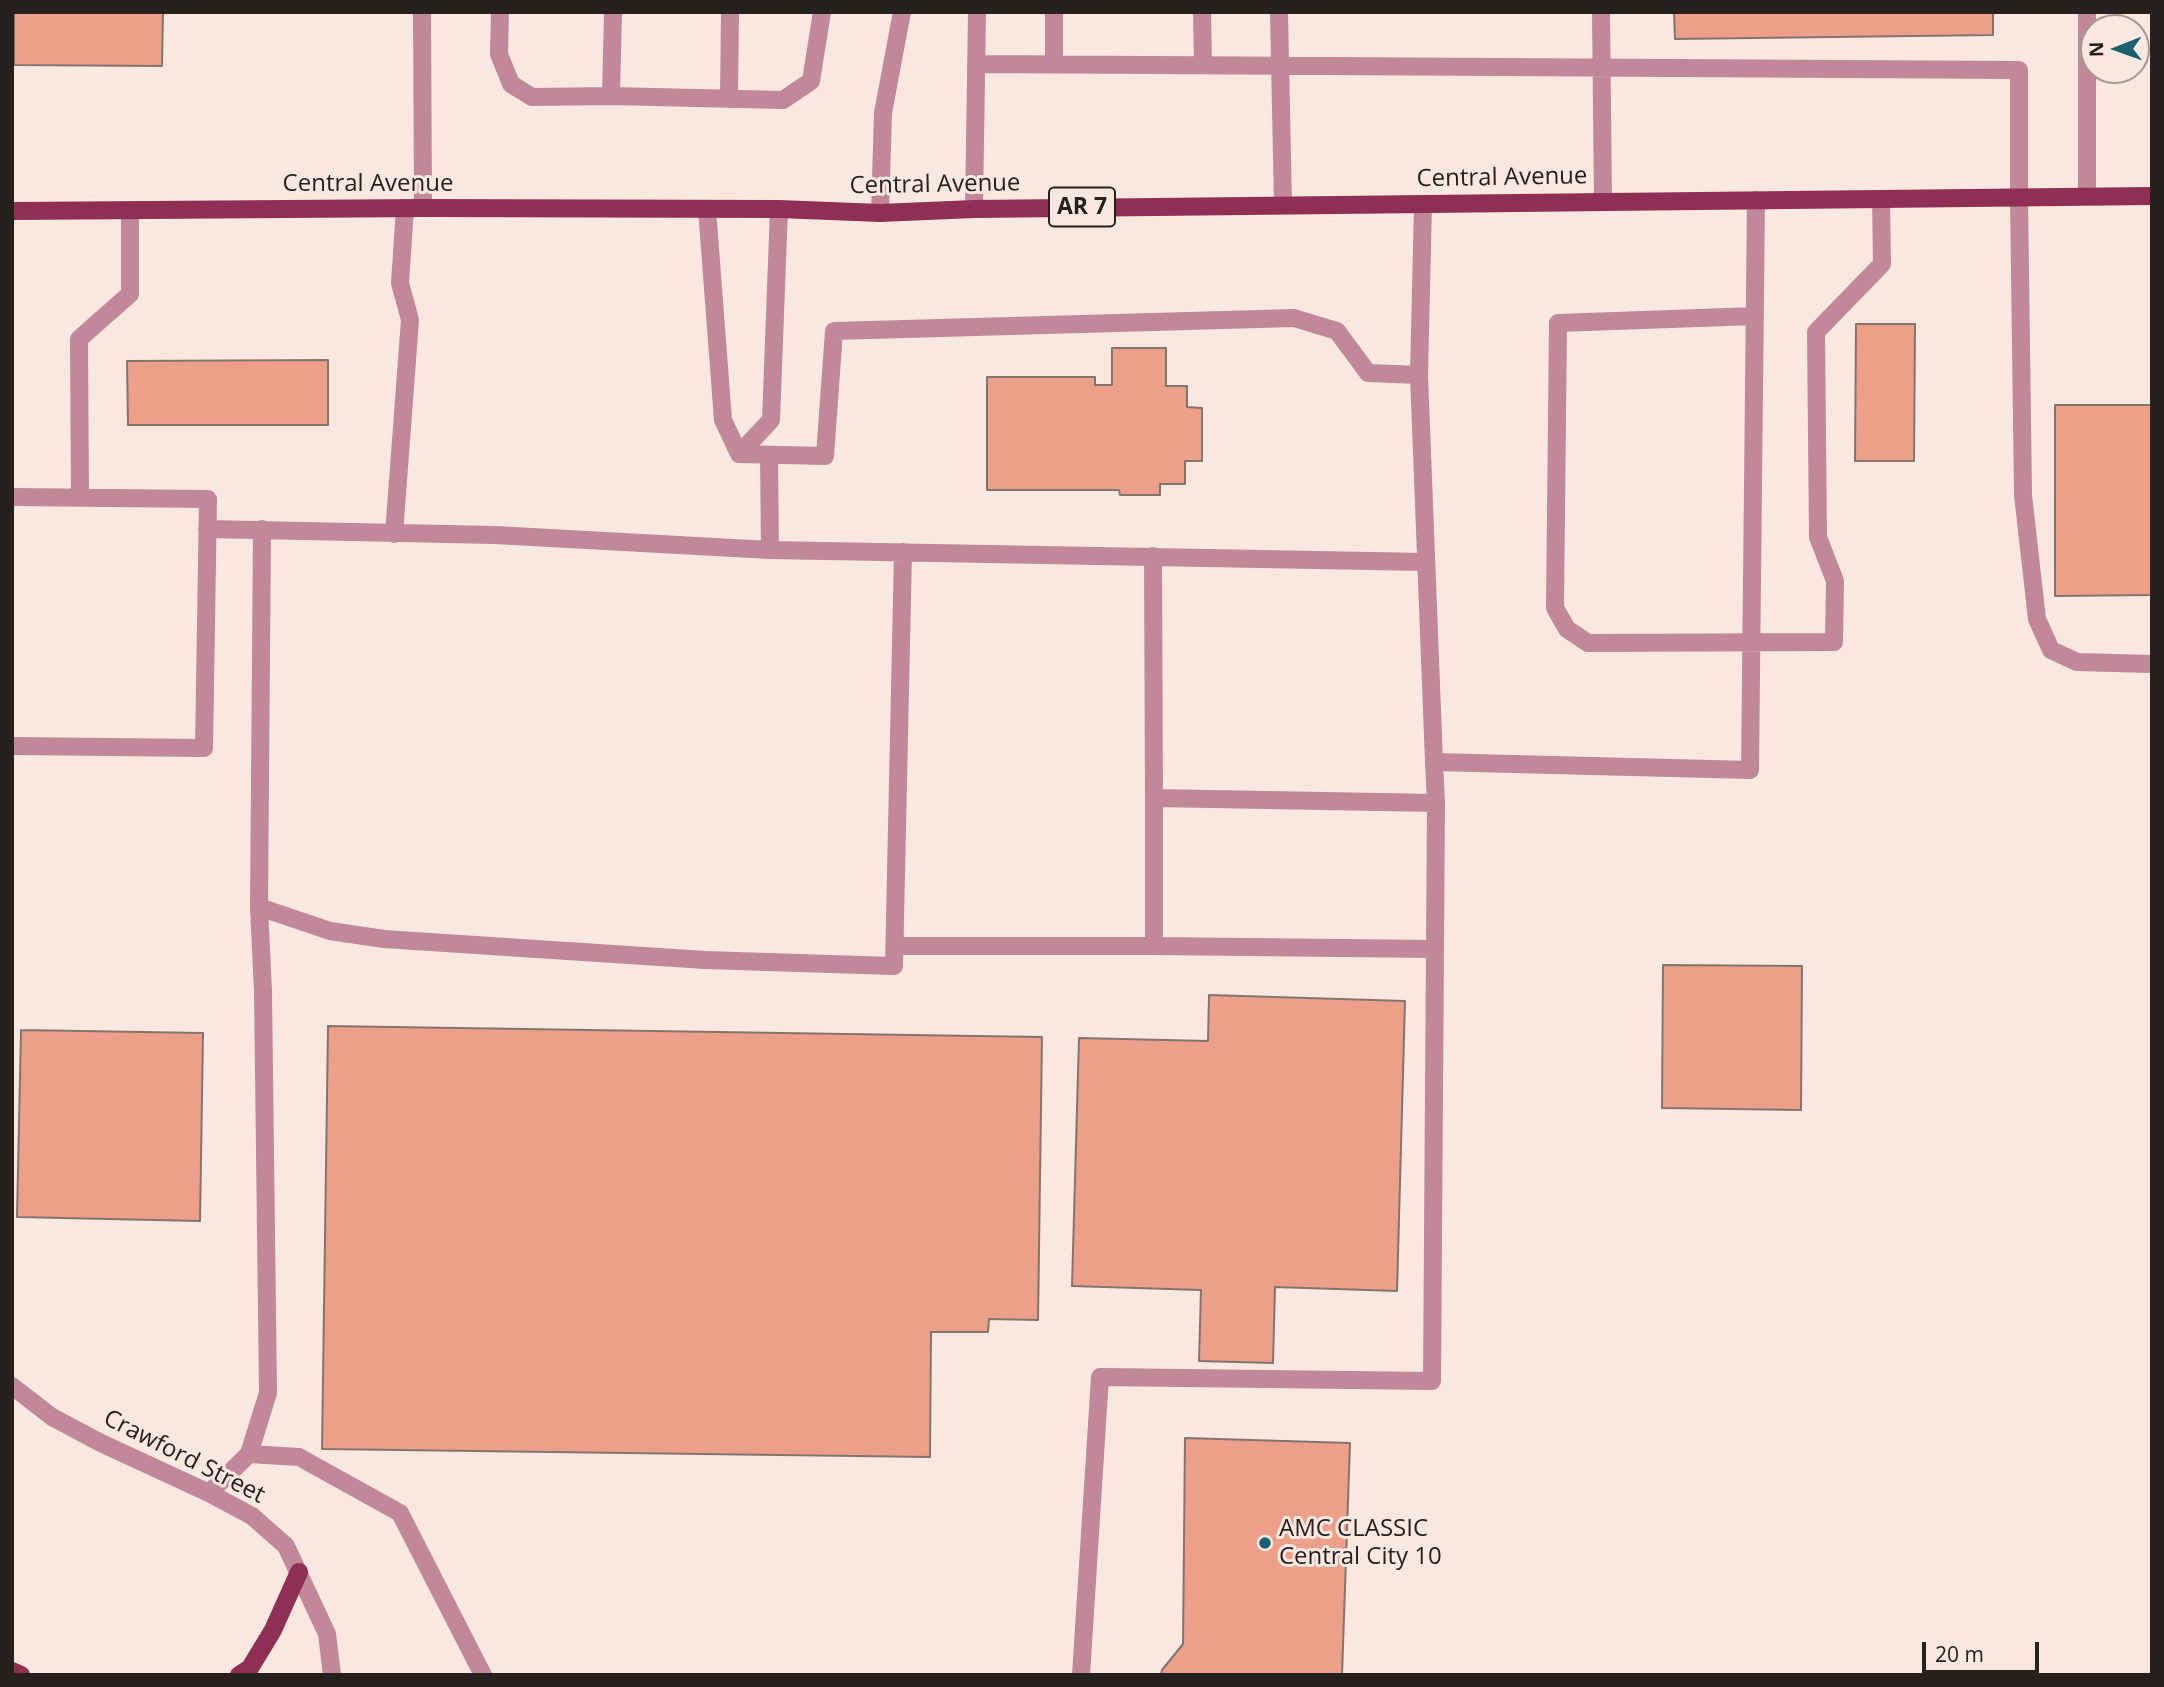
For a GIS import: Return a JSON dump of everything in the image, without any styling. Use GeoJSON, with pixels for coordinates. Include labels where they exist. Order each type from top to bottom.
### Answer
{"type":"FeatureCollection","features":[{"type":"Feature","properties":{"kind":"main road","name":"Central Avenue"},"geometry":{"type":"LineString","coordinates":[[12,211],[414,208],[779,209],[880,213],[974,209],[2152,196]]}},
{"type":"Feature","properties":{"kind":"main road"},"geometry":{"type":"LineString","coordinates":[[239,1675],[250,1668],[273,1630],[299,1572]]}},
{"type":"Feature","properties":{"kind":"main road"},"geometry":{"type":"LineString","coordinates":[[12,1671],[21,1675]]}},
{"type":"Feature","properties":{"kind":"street"},"geometry":{"type":"LineString","coordinates":[[394,534],[410,320],[400,283],[414,208],[422,12]]}},
{"type":"Feature","properties":{"kind":"street"},"geometry":{"type":"LineString","coordinates":[[500,12],[499,54],[511,83],[532,97],[783,100],[811,81],[822,12]]}},
{"type":"Feature","properties":{"kind":"street"},"geometry":{"type":"LineString","coordinates":[[611,96],[613,12]]}},
{"type":"Feature","properties":{"kind":"street"},"geometry":{"type":"LineString","coordinates":[[729,99],[730,12]]}},
{"type":"Feature","properties":{"kind":"street"},"geometry":{"type":"LineString","coordinates":[[880,213],[883,113],[902,12]]}},
{"type":"Feature","properties":{"kind":"street"},"geometry":{"type":"LineString","coordinates":[[974,209],[977,12]]}},
{"type":"Feature","properties":{"kind":"street"},"geometry":{"type":"LineString","coordinates":[[1054,12],[1054,64]]}},
{"type":"Feature","properties":{"kind":"street"},"geometry":{"type":"LineString","coordinates":[[1202,12],[1203,64]]}},
{"type":"Feature","properties":{"kind":"street"},"geometry":{"type":"LineString","coordinates":[[1279,12],[1283,205]]}},
{"type":"Feature","properties":{"kind":"street"},"geometry":{"type":"LineString","coordinates":[[1601,12],[1602,202]]}},
{"type":"Feature","properties":{"kind":"street"},"geometry":{"type":"LineString","coordinates":[[976,64],[2019,70],[2024,495],[2037,619],[2051,650],[2077,662],[2152,664]]}},
{"type":"Feature","properties":{"kind":"street"},"geometry":{"type":"LineString","coordinates":[[2087,196],[2089,84]]}},
{"type":"Feature","properties":{"kind":"street"},"geometry":{"type":"LineString","coordinates":[[1755,316],[1558,323],[1555,608],[1567,629],[1588,643],[1834,642],[1835,581],[1818,537],[1816,332],[1882,264],[1881,199]]}},
{"type":"Feature","properties":{"kind":"street"},"geometry":{"type":"LineString","coordinates":[[1434,762],[1750,770],[1756,200]]}},
{"type":"Feature","properties":{"kind":"street"},"geometry":{"type":"LineString","coordinates":[[1081,1675],[1100,1377],[1432,1381],[1436,803],[1419,375],[1423,204]]}},
{"type":"Feature","properties":{"kind":"street"},"geometry":{"type":"LineString","coordinates":[[707,209],[723,420],[740,454]]}},
{"type":"Feature","properties":{"kind":"street"},"geometry":{"type":"LineString","coordinates":[[740,454],[771,420],[779,209]]}},
{"type":"Feature","properties":{"kind":"street"},"geometry":{"type":"LineString","coordinates":[[80,498],[79,339],[130,294],[130,210]]}},
{"type":"Feature","properties":{"kind":"street"},"geometry":{"type":"LineString","coordinates":[[740,454],[825,456],[834,331],[1294,318],[1337,331],[1368,373],[1419,375]]}},
{"type":"Feature","properties":{"kind":"street"},"geometry":{"type":"LineString","coordinates":[[769,455],[771,550]]}},
{"type":"Feature","properties":{"kind":"street"},"geometry":{"type":"LineString","coordinates":[[12,497],[208,499],[204,748],[12,746]]}},
{"type":"Feature","properties":{"kind":"street"},"geometry":{"type":"LineString","coordinates":[[207,529],[495,535],[771,550],[1425,562]]}},
{"type":"Feature","properties":{"kind":"street"},"geometry":{"type":"LineString","coordinates":[[209,1493],[248,1454],[268,1393],[263,991],[259,907],[262,529]]}},
{"type":"Feature","properties":{"kind":"street"},"geometry":{"type":"LineString","coordinates":[[259,907],[330,931],[384,939],[604,955],[894,966],[904,552]]}},
{"type":"Feature","properties":{"kind":"street"},"geometry":{"type":"LineString","coordinates":[[1153,556],[1154,946]]}},
{"type":"Feature","properties":{"kind":"street"},"geometry":{"type":"LineString","coordinates":[[1154,798],[1436,803]]}},
{"type":"Feature","properties":{"kind":"street"},"geometry":{"type":"LineString","coordinates":[[895,946],[1434,949]]}},
{"type":"Feature","properties":{"kind":"street","name":"Crawford Street"},"geometry":{"type":"LineString","coordinates":[[12,1386],[52,1417],[252,1516],[286,1546],[327,1634],[332,1675]]}},
{"type":"Feature","properties":{"kind":"street"},"geometry":{"type":"LineString","coordinates":[[248,1454],[299,1457],[400,1513],[483,1675]]}},
{"type":"Feature","properties":{"kind":"building"},"geometry":{"type":"Polygon","coordinates":[[[14,12],[163,12],[162,66],[14,65],[14,12]]]}},
{"type":"Feature","properties":{"kind":"building"},"geometry":{"type":"Polygon","coordinates":[[[1674,12],[1993,12],[1993,35],[1675,39],[1674,12]]]}},
{"type":"Feature","properties":{"kind":"building"},"geometry":{"type":"Polygon","coordinates":[[[1856,324],[1915,324],[1914,461],[1855,461],[1856,324]]]}},
{"type":"Feature","properties":{"kind":"building"},"geometry":{"type":"Polygon","coordinates":[[[1112,348],[1166,348],[1166,386],[1187,386],[1187,407],[1202,408],[1202,461],[1185,461],[1185,484],[1160,484],[1160,495],[1120,495],[1119,490],[987,490],[987,377],[1095,377],[1095,385],[1112,385],[1112,348]]]}},
{"type":"Feature","properties":{"kind":"building"},"geometry":{"type":"Polygon","coordinates":[[[328,360],[328,425],[128,425],[127,361],[328,360]]]}},
{"type":"Feature","properties":{"kind":"building"},"geometry":{"type":"Polygon","coordinates":[[[2055,405],[2152,405],[2152,595],[2055,596],[2055,405]]]}},
{"type":"Feature","properties":{"kind":"building"},"geometry":{"type":"Polygon","coordinates":[[[1663,965],[1802,966],[1801,1110],[1662,1108],[1663,965]]]}},
{"type":"Feature","properties":{"kind":"building"},"geometry":{"type":"Polygon","coordinates":[[[1209,995],[1405,1001],[1397,1291],[1275,1287],[1273,1363],[1199,1361],[1201,1290],[1072,1286],[1079,1038],[1208,1041],[1209,995]]]}},
{"type":"Feature","properties":{"kind":"building"},"geometry":{"type":"Polygon","coordinates":[[[328,1026],[1042,1037],[1038,1320],[989,1319],[988,1332],[931,1332],[930,1457],[322,1449],[328,1026]]]}},
{"type":"Feature","properties":{"kind":"building"},"geometry":{"type":"Polygon","coordinates":[[[21,1030],[203,1033],[200,1221],[17,1217],[21,1030]]]}},
{"type":"Feature","properties":{"kind":"building","name":"AMC CLASSIC Central City 10"},"geometry":{"type":"Polygon","coordinates":[[[1185,1438],[1350,1443],[1342,1675],[1161,1675],[1183,1644],[1185,1438]]]}},
{"type":"Feature","properties":{"kind":"place","name":"AMC CLASSIC Central City 10"},"geometry":{"type":"Point","coordinates":[1265,1543]}}]}
